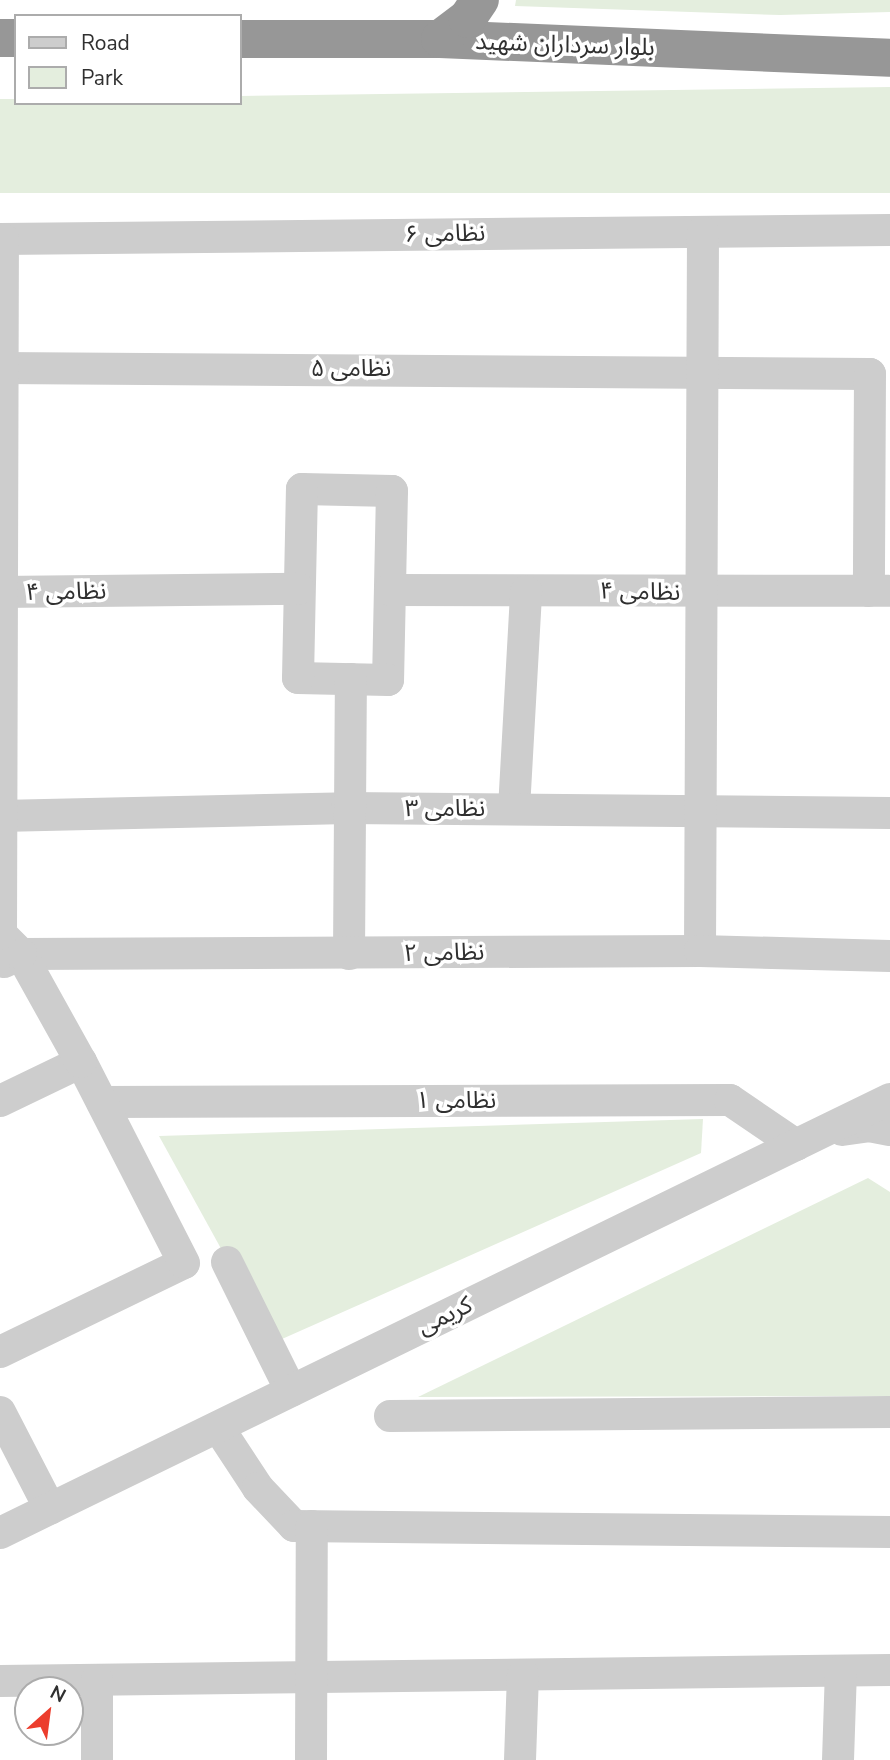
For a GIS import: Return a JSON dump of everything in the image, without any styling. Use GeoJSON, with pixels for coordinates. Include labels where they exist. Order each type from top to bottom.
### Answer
{"type":"FeatureCollection","features":[{"type":"Feature","properties":{"kind":"highway"},"geometry":{"type":"LineString","coordinates":[[440,40],[467,19],[480,0]]}},
{"type":"Feature","properties":{"kind":"highway","name":"بلوار سرداران شهید"},"geometry":{"type":"LineString","coordinates":[[242,39],[440,40],[890,58]]}},
{"type":"Feature","properties":{"kind":"street","name":"نظامی ۶"},"geometry":{"type":"LineString","coordinates":[[1,239],[890,230]]}},
{"type":"Feature","properties":{"kind":"street"},"geometry":{"type":"LineString","coordinates":[[700,951],[703,232]]}},
{"type":"Feature","properties":{"kind":"street"},"geometry":{"type":"LineString","coordinates":[[0,1352],[184,1263],[81,1062],[10,959],[2,934],[1,239]]}},
{"type":"Feature","properties":{"kind":"street","name":"نظامی ۵"},"geometry":{"type":"LineString","coordinates":[[1,368],[702,370],[870,374],[880,591]]}},
{"type":"Feature","properties":{"kind":"street"},"geometry":{"type":"LineString","coordinates":[[302,489],[391,491],[390,590],[388,680],[298,678],[302,489]]}},
{"type":"Feature","properties":{"kind":"street","name":"نظامی ۴"},"geometry":{"type":"LineString","coordinates":[[1,592],[299,589]]}},
{"type":"Feature","properties":{"kind":"street","name":"نظامی ۴"},"geometry":{"type":"LineString","coordinates":[[390,590],[701,593],[880,591]]}},
{"type":"Feature","properties":{"kind":"street"},"geometry":{"type":"LineString","coordinates":[[514,809],[526,591]]}},
{"type":"Feature","properties":{"kind":"street"},"geometry":{"type":"LineString","coordinates":[[349,954],[347,808],[351,679]]}},
{"type":"Feature","properties":{"kind":"street","name":"نظامی ۳"},"geometry":{"type":"LineString","coordinates":[[1,816],[347,808],[890,813]]}},
{"type":"Feature","properties":{"kind":"street","name":"نظامی ۲"},"geometry":{"type":"LineString","coordinates":[[10,959],[700,951],[890,956]]}},
{"type":"Feature","properties":{"kind":"street"},"geometry":{"type":"LineString","coordinates":[[0,1101],[81,1062]]}},
{"type":"Feature","properties":{"kind":"street","name":"نظامی ۱"},"geometry":{"type":"LineString","coordinates":[[102,1102],[730,1100],[808,1140]]}},
{"type":"Feature","properties":{"kind":"street","name":"کریمی"},"geometry":{"type":"LineString","coordinates":[[0,1533],[890,1100]]}},
{"type":"Feature","properties":{"kind":"street"},"geometry":{"type":"LineString","coordinates":[[808,1140],[869,1126],[890,1130]]}},
{"type":"Feature","properties":{"kind":"street"},"geometry":{"type":"LineString","coordinates":[[227,1262],[291,1391]]}},
{"type":"Feature","properties":{"kind":"street"},"geometry":{"type":"LineString","coordinates":[[0,1412],[50,1509]]}},
{"type":"Feature","properties":{"kind":"street"},"geometry":{"type":"LineString","coordinates":[[390,1416],[890,1412]]}},
{"type":"Feature","properties":{"kind":"street"},"geometry":{"type":"LineString","coordinates":[[218,1427],[258,1488],[293,1526],[890,1532]]}},
{"type":"Feature","properties":{"kind":"street"},"geometry":{"type":"LineString","coordinates":[[311,1760],[312,1526]]}},
{"type":"Feature","properties":{"kind":"street"},"geometry":{"type":"LineString","coordinates":[[0,1681],[890,1670]]}},
{"type":"Feature","properties":{"kind":"street"},"geometry":{"type":"LineString","coordinates":[[838,1760],[841,1671]]}},
{"type":"Feature","properties":{"kind":"street"},"geometry":{"type":"LineString","coordinates":[[520,1760],[523,1675]]}},
{"type":"Feature","properties":{"kind":"street"},"geometry":{"type":"LineString","coordinates":[[97,1680],[97,1760]]}},
{"type":"Feature","properties":{"kind":"green space"},"geometry":{"type":"Polygon","coordinates":[[[516,0],[890,0],[890,12],[780,15],[515,6],[516,0]]]}},
{"type":"Feature","properties":{"kind":"green space"},"geometry":{"type":"Polygon","coordinates":[[[890,87],[890,193],[0,193],[0,99],[14,99],[14,105],[242,105],[242,96],[890,87]]]}},
{"type":"Feature","properties":{"kind":"green space"},"geometry":{"type":"Polygon","coordinates":[[[703,1119],[701,1153],[273,1343],[159,1136],[703,1119]]]}},
{"type":"Feature","properties":{"kind":"green space"},"geometry":{"type":"Polygon","coordinates":[[[868,1178],[890,1192],[890,1396],[418,1397],[868,1178]]]}}]}
